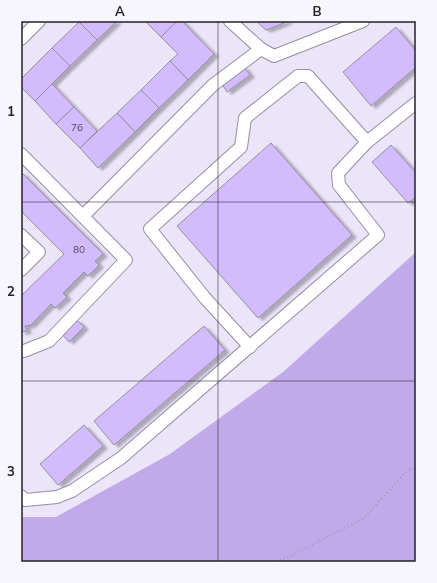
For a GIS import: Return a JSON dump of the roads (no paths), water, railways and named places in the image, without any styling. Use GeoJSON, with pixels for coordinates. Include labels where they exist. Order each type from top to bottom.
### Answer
{"type":"FeatureCollection","features":[{"type":"Feature","properties":{"kind":"lane"},"geometry":{"type":"LineString","coordinates":[[21,39],[39,21]]}},
{"type":"Feature","properties":{"kind":"lane"},"geometry":{"type":"LineString","coordinates":[[230,21],[261,49],[274,56],[363,21]]}},
{"type":"Feature","properties":{"kind":"lane"},"geometry":{"type":"LineString","coordinates":[[83,216],[213,85],[261,49]]}},
{"type":"Feature","properties":{"kind":"lane"},"geometry":{"type":"LineString","coordinates":[[250,347],[205,298],[150,229],[241,147],[245,118],[298,76],[308,76],[367,142]]}},
{"type":"Feature","properties":{"kind":"lane"},"geometry":{"type":"LineString","coordinates":[[22,499],[57,497],[72,491],[121,458],[378,235],[339,185],[338,173],[367,142],[416,103]]}},
{"type":"Feature","properties":{"kind":"lane"},"geometry":{"type":"LineString","coordinates":[[21,154],[126,260],[49,341],[24,352],[21,351]]}},
{"type":"Feature","properties":{"kind":"lane"},"geometry":{"type":"LineString","coordinates":[[21,235],[39,252],[21,270]]}}]}
